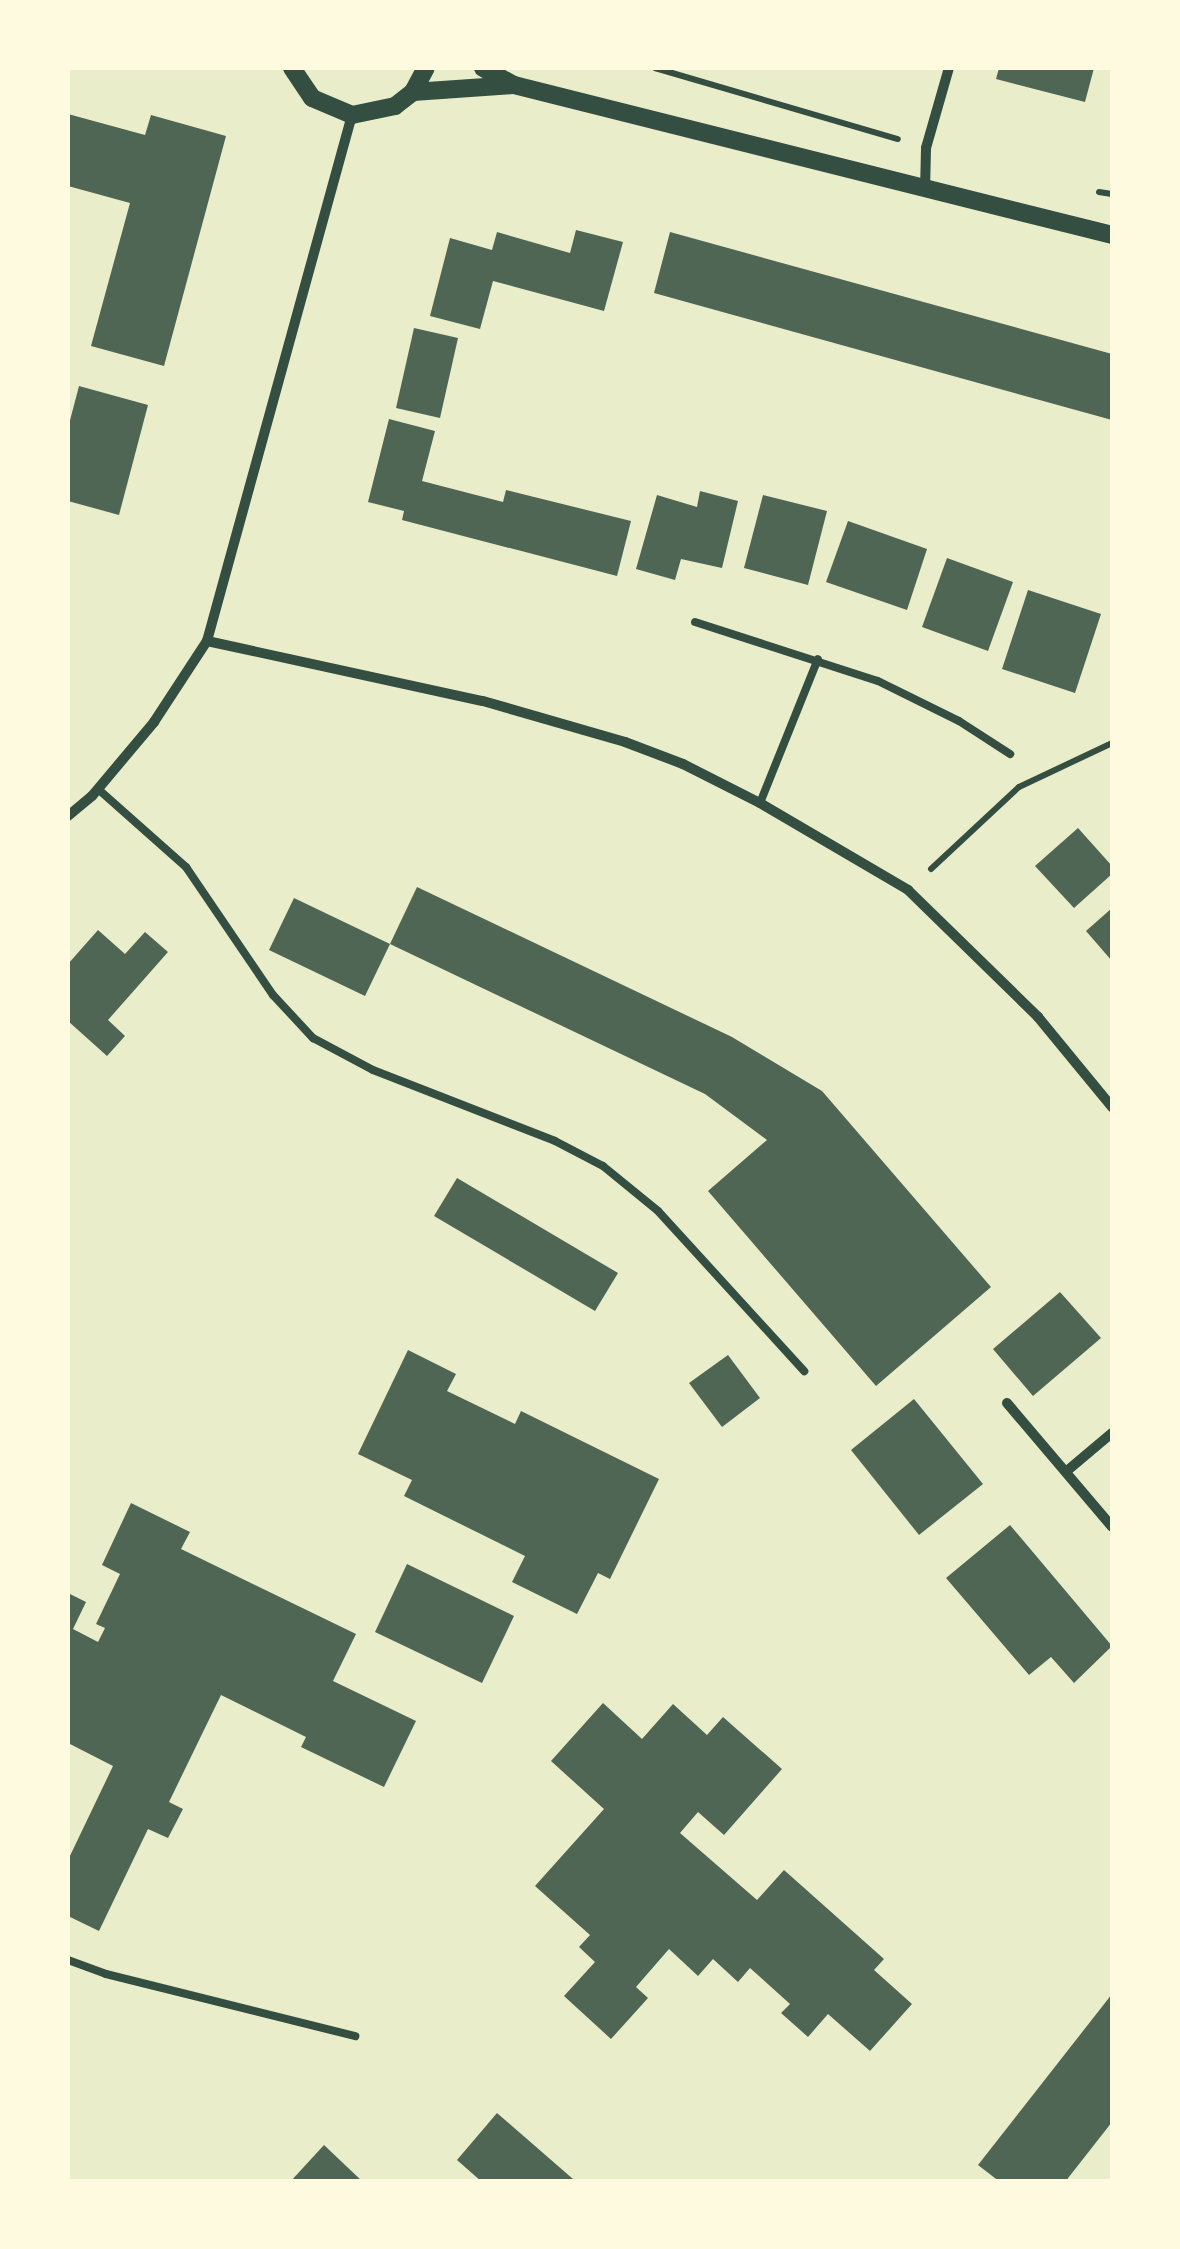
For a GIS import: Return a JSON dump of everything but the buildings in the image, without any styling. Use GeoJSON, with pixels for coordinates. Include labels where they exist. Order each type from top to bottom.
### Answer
{"type":"FeatureCollection","features":[{"type":"Feature","properties":{"kind":"street"},"geometry":{"type":"LineString","coordinates":[[292,68],[312,98],[352,115],[384,110],[412,92],[426,68]]}},
{"type":"Feature","properties":{"kind":"street"},"geometry":{"type":"LineString","coordinates":[[483,68],[514,85],[1112,235]]}},
{"type":"Feature","properties":{"kind":"street"},"geometry":{"type":"LineString","coordinates":[[925,191],[926,148],[950,68]]}},
{"type":"Feature","properties":{"kind":"street"},"geometry":{"type":"LineString","coordinates":[[412,92],[514,85]]}},
{"type":"Feature","properties":{"kind":"street"},"geometry":{"type":"LineString","coordinates":[[68,816],[98,788],[154,722],[207,640],[352,115]]}},
{"type":"Feature","properties":{"kind":"street"},"geometry":{"type":"LineString","coordinates":[[207,640],[482,701],[625,742],[684,764],[908,890],[1038,1017],[1112,1107]]}},
{"type":"Feature","properties":{"kind":"street"},"geometry":{"type":"LineString","coordinates":[[1008,1404],[1112,1526]]}},
{"type":"Feature","properties":{"kind":"street"},"geometry":{"type":"LineString","coordinates":[[1068,1470],[1112,1434]]}},
{"type":"Feature","properties":{"kind":"lane"},"geometry":{"type":"LineString","coordinates":[[695,622],[818,659],[920,700],[1010,754]]}},
{"type":"Feature","properties":{"kind":"lane"},"geometry":{"type":"LineString","coordinates":[[760,804],[818,659]]}},
{"type":"Feature","properties":{"kind":"lane"},"geometry":{"type":"LineString","coordinates":[[98,788],[186,867],[273,995],[313,1038],[373,1070],[555,1140],[603,1166],[658,1211],[804,1372]]}},
{"type":"Feature","properties":{"kind":"lane"},"geometry":{"type":"LineString","coordinates":[[68,1960],[106,1974],[356,2036]]}},
{"type":"Feature","properties":{"kind":"path"},"geometry":{"type":"LineString","coordinates":[[654,68],[926,148]]}},
{"type":"Feature","properties":{"kind":"path"},"geometry":{"type":"LineString","coordinates":[[1093,191],[1112,194]]}},
{"type":"Feature","properties":{"kind":"path"},"geometry":{"type":"LineString","coordinates":[[908,890],[1019,787],[1111,744]]}}]}
